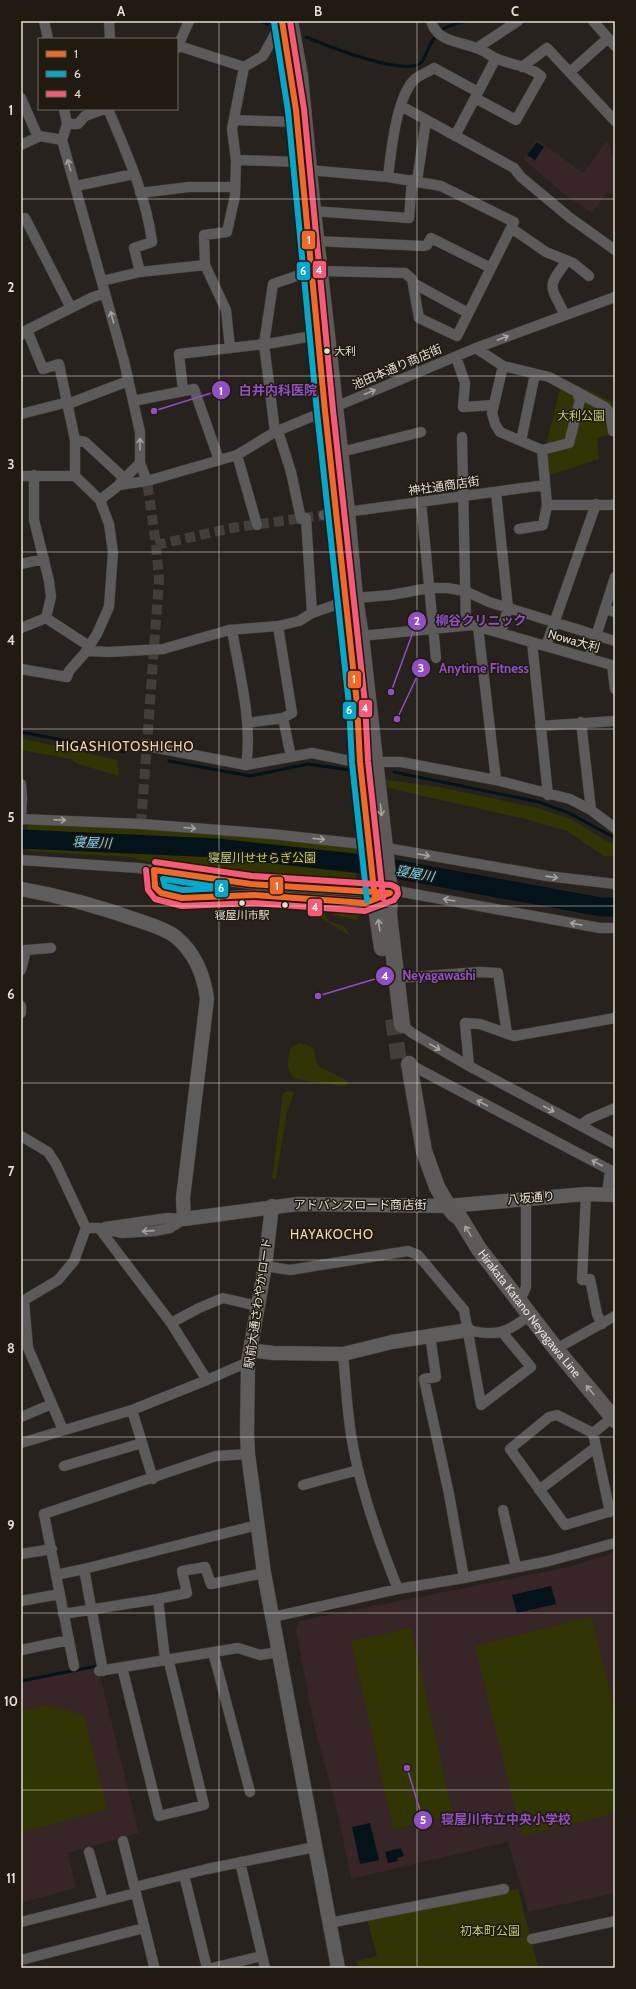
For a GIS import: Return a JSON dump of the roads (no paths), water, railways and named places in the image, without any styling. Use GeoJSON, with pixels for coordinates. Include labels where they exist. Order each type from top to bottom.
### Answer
{"type":"FeatureCollection","features":[{"type":"Feature","properties":{"kind":"main road"},"geometry":{"type":"LineString","coordinates":[[290,21],[300,76],[304,166],[330,409],[336,514],[350,599],[357,704],[368,762]]}},
{"type":"Feature","properties":{"kind":"main road"},"geometry":{"type":"LineString","coordinates":[[278,27],[313,212],[316,241],[318,336],[330,409],[341,452],[336,514]]}},
{"type":"Feature","properties":{"kind":"main road"},"geometry":{"type":"LineString","coordinates":[[350,599],[361,636],[368,762],[378,850],[389,889],[389,915],[397,978],[398,1022]]}},
{"type":"Feature","properties":{"kind":"main road"},"geometry":{"type":"LineString","coordinates":[[378,850],[374,892],[398,1022]]}},
{"type":"Feature","properties":{"kind":"main road","name":"Hirakata Katano Neyagawa Line"},"geometry":{"type":"LineString","coordinates":[[404,1063],[424,1151],[437,1187],[448,1206],[454,1214],[460,1218],[479,1249],[556,1349],[613,1414]]}},
{"type":"Feature","properties":{"kind":"street"},"geometry":{"type":"LineString","coordinates":[[44,21],[48,38]]}},
{"type":"Feature","properties":{"kind":"street"},"geometry":{"type":"LineString","coordinates":[[109,21],[110,38]]}},
{"type":"Feature","properties":{"kind":"street"},"geometry":{"type":"LineString","coordinates":[[189,21],[178,47],[244,67],[263,56],[278,27]]}},
{"type":"Feature","properties":{"kind":"street"},"geometry":{"type":"LineString","coordinates":[[477,48],[518,21]]}},
{"type":"Feature","properties":{"kind":"street"},"geometry":{"type":"LineString","coordinates":[[570,72],[612,42],[593,21]]}},
{"type":"Feature","properties":{"kind":"street"},"geometry":{"type":"LineString","coordinates":[[388,177],[395,123],[400,106],[411,83],[416,78],[434,68],[516,120],[541,76],[522,66],[496,58],[477,48],[449,40],[436,29]]}},
{"type":"Feature","properties":{"kind":"street"},"geometry":{"type":"LineString","coordinates":[[522,66],[547,48],[615,121]]}},
{"type":"Feature","properties":{"kind":"street"},"geometry":{"type":"LineString","coordinates":[[455,136],[496,58]]}},
{"type":"Feature","properties":{"kind":"street"},"geometry":{"type":"LineString","coordinates":[[230,348],[226,310],[204,265],[204,235],[227,232],[235,187],[236,160],[232,129],[244,67]]}},
{"type":"Feature","properties":{"kind":"street"},"geometry":{"type":"LineString","coordinates":[[21,98],[38,137]]}},
{"type":"Feature","properties":{"kind":"street"},"geometry":{"type":"LineString","coordinates":[[400,106],[514,168],[521,177],[569,217],[615,250]]}},
{"type":"Feature","properties":{"kind":"street"},"geometry":{"type":"LineString","coordinates":[[64,110],[67,124],[62,140],[102,281],[133,401],[140,432],[140,462],[147,481]]}},
{"type":"Feature","properties":{"kind":"street"},"geometry":{"type":"LineString","coordinates":[[67,124],[78,124],[85,116],[101,110]]}},
{"type":"Feature","properties":{"kind":"street"},"geometry":{"type":"LineString","coordinates":[[108,110],[134,174],[150,228],[152,242],[134,248],[140,272]]}},
{"type":"Feature","properties":{"kind":"street"},"geometry":{"type":"LineString","coordinates":[[234,120],[297,122]]}},
{"type":"Feature","properties":{"kind":"street"},"geometry":{"type":"LineString","coordinates":[[313,212],[409,218],[414,181],[426,120]]}},
{"type":"Feature","properties":{"kind":"street"},"geometry":{"type":"LineString","coordinates":[[21,145],[40,136],[62,140]]}},
{"type":"Feature","properties":{"kind":"street"},"geometry":{"type":"LineString","coordinates":[[236,160],[304,166],[388,177],[441,186],[514,222],[457,336],[420,318],[412,279],[405,273],[316,271],[274,284],[264,344],[277,431],[291,472],[304,518],[312,613]]}},
{"type":"Feature","properties":{"kind":"street"},"geometry":{"type":"LineString","coordinates":[[76,186],[134,174]]}},
{"type":"Feature","properties":{"kind":"street"},"geometry":{"type":"LineString","coordinates":[[140,193],[189,187],[235,187]]}},
{"type":"Feature","properties":{"kind":"street"},"geometry":{"type":"LineString","coordinates":[[21,220],[24,218],[71,308]]}},
{"type":"Feature","properties":{"kind":"street"},"geometry":{"type":"LineString","coordinates":[[511,228],[546,252],[567,261],[589,276]]}},
{"type":"Feature","properties":{"kind":"street"},"geometry":{"type":"LineString","coordinates":[[316,241],[424,246],[427,245],[431,238],[491,268]]}},
{"type":"Feature","properties":{"kind":"street"},"geometry":{"type":"LineString","coordinates":[[565,315],[552,288],[552,280],[567,261]]}},
{"type":"Feature","properties":{"kind":"street"},"geometry":{"type":"LineString","coordinates":[[102,281],[140,272],[204,265]]}},
{"type":"Feature","properties":{"kind":"street"},"geometry":{"type":"LineString","coordinates":[[412,283],[468,313]]}},
{"type":"Feature","properties":{"kind":"street"},"geometry":{"type":"LineString","coordinates":[[75,476],[75,440],[59,364],[43,369],[24,332],[91,298],[105,293]]}},
{"type":"Feature","properties":{"kind":"street","name":"池田本通り商店街"},"geometry":{"type":"LineString","coordinates":[[122,482],[147,481],[237,454],[277,431],[476,348],[615,297]]}},
{"type":"Feature","properties":{"kind":"street"},"geometry":{"type":"LineString","coordinates":[[183,391],[179,354],[318,336]]}},
{"type":"Feature","properties":{"kind":"street"},"geometry":{"type":"LineString","coordinates":[[476,348],[503,366],[549,377],[605,407],[610,413],[613,431],[615,431]]}},
{"type":"Feature","properties":{"kind":"street"},"geometry":{"type":"LineString","coordinates":[[456,357],[465,383],[463,407],[494,405]]}},
{"type":"Feature","properties":{"kind":"street"},"geometry":{"type":"LineString","coordinates":[[503,366],[492,413],[494,424],[500,432],[542,450],[569,443],[580,400],[576,391]]}},
{"type":"Feature","properties":{"kind":"street"},"geometry":{"type":"LineString","coordinates":[[521,441],[535,374]]}},
{"type":"Feature","properties":{"kind":"street"},"geometry":{"type":"LineString","coordinates":[[21,414],[68,403],[128,381]]}},
{"type":"Feature","properties":{"kind":"street"},"geometry":{"type":"LineString","coordinates":[[133,401],[194,388],[219,460]]}},
{"type":"Feature","properties":{"kind":"street"},"geometry":{"type":"LineString","coordinates":[[341,452],[421,432]]}},
{"type":"Feature","properties":{"kind":"street"},"geometry":{"type":"LineString","coordinates":[[462,437],[466,625]]}},
{"type":"Feature","properties":{"kind":"street"},"geometry":{"type":"LineString","coordinates":[[75,440],[84,442],[122,482]]}},
{"type":"Feature","properties":{"kind":"street"},"geometry":{"type":"LineString","coordinates":[[519,529],[543,525],[547,505],[542,450]]}},
{"type":"Feature","properties":{"kind":"street"},"geometry":{"type":"LineString","coordinates":[[237,454],[257,525]]}},
{"type":"Feature","properties":{"kind":"street"},"geometry":{"type":"LineString","coordinates":[[100,500],[122,482],[140,462]]}},
{"type":"Feature","properties":{"kind":"street"},"geometry":{"type":"LineString","coordinates":[[34,475],[34,520],[44,559],[51,597],[46,618]]}},
{"type":"Feature","properties":{"kind":"street"},"geometry":{"type":"LineString","coordinates":[[21,476],[75,476],[100,500],[110,524],[113,552],[109,607],[88,648],[69,671],[67,677],[21,669]]}},
{"type":"Feature","properties":{"kind":"street","name":"神社通商店街"},"geometry":{"type":"LineString","coordinates":[[336,514],[545,485]]}},
{"type":"Feature","properties":{"kind":"street"},"geometry":{"type":"LineString","coordinates":[[496,492],[508,608],[501,633]]}},
{"type":"Feature","properties":{"kind":"street"},"geometry":{"type":"LineString","coordinates":[[421,502],[436,658]]}},
{"type":"Feature","properties":{"kind":"street"},"geometry":{"type":"LineString","coordinates":[[546,646],[596,504]]}},
{"type":"Feature","properties":{"kind":"street"},"geometry":{"type":"LineString","coordinates":[[547,505],[615,504]]}},
{"type":"Feature","properties":{"kind":"street"},"geometry":{"type":"LineString","coordinates":[[21,564],[44,559]]}},
{"type":"Feature","properties":{"kind":"street"},"geometry":{"type":"LineString","coordinates":[[589,658],[615,577]]}},
{"type":"Feature","properties":{"kind":"street"},"geometry":{"type":"LineString","coordinates":[[46,618],[88,648],[110,652],[163,649],[232,630],[278,626],[299,621],[312,613],[350,599],[391,595],[429,588],[447,588],[465,591],[508,608],[597,634],[615,641]]}},
{"type":"Feature","properties":{"kind":"street"},"geometry":{"type":"LineString","coordinates":[[605,609],[615,612]]}},
{"type":"Feature","properties":{"kind":"street"},"geometry":{"type":"LineString","coordinates":[[21,628],[46,618]]}},
{"type":"Feature","properties":{"kind":"street","name":"Nowa大利"},"geometry":{"type":"LineString","coordinates":[[361,636],[466,625],[501,633],[614,666]]}},
{"type":"Feature","properties":{"kind":"street"},"geometry":{"type":"LineString","coordinates":[[247,723],[265,722],[283,718],[292,713],[278,626]]}},
{"type":"Feature","properties":{"kind":"street"},"geometry":{"type":"LineString","coordinates":[[478,627],[496,780]]}},
{"type":"Feature","properties":{"kind":"street"},"geometry":{"type":"LineString","coordinates":[[232,630],[247,723],[246,765]]}},
{"type":"Feature","properties":{"kind":"street"},"geometry":{"type":"LineString","coordinates":[[532,642],[548,795]]}},
{"type":"Feature","properties":{"kind":"street"},"geometry":{"type":"LineString","coordinates":[[614,666],[615,689]]}},
{"type":"Feature","properties":{"kind":"street"},"geometry":{"type":"LineString","coordinates":[[283,718],[291,756]]}},
{"type":"Feature","properties":{"kind":"street"},"geometry":{"type":"LineString","coordinates":[[540,726],[581,722],[615,721]]}},
{"type":"Feature","properties":{"kind":"street"},"geometry":{"type":"LineString","coordinates":[[581,722],[591,810]]}},
{"type":"Feature","properties":{"kind":"street"},"geometry":{"type":"LineString","coordinates":[[147,746],[246,765],[312,753],[368,762],[401,762],[496,780],[548,795],[570,799],[591,810],[615,828]]}},
{"type":"Feature","properties":{"kind":"street"},"geometry":{"type":"LineString","coordinates":[[21,784],[21,819],[141,824],[271,834],[547,876],[615,884]]}},
{"type":"Feature","properties":{"kind":"street"},"geometry":{"type":"LineString","coordinates":[[21,860],[154,870],[251,884],[374,892],[389,889],[600,928],[615,928]]}},
{"type":"Feature","properties":{"kind":"street"},"geometry":{"type":"LineString","coordinates":[[154,870],[155,887],[161,893],[182,898],[254,895],[365,903],[374,892]]}},
{"type":"Feature","properties":{"kind":"street"},"geometry":{"type":"LineString","coordinates":[[197,877],[254,895]]}},
{"type":"Feature","properties":{"kind":"street"},"geometry":{"type":"LineString","coordinates":[[21,890],[90,905],[160,928],[176,937],[189,951],[201,971],[207,999],[183,1198],[184,1219],[170,1228],[155,1231],[122,1233],[99,1228],[86,1228]]}},
{"type":"Feature","properties":{"kind":"street"},"geometry":{"type":"LineString","coordinates":[[21,970],[26,950],[51,948]]}},
{"type":"Feature","properties":{"kind":"street"},"geometry":{"type":"LineString","coordinates":[[397,978],[498,973],[507,1034]]}},
{"type":"Feature","properties":{"kind":"street"},"geometry":{"type":"LineString","coordinates":[[21,1006],[21,1013]]}},
{"type":"Feature","properties":{"kind":"street"},"geometry":{"type":"LineString","coordinates":[[469,1066],[465,1023],[480,1024],[514,1036],[615,1018]]}},
{"type":"Feature","properties":{"kind":"street"},"geometry":{"type":"LineString","coordinates":[[398,1022],[412,1033],[469,1066],[615,1144]]}},
{"type":"Feature","properties":{"kind":"street"},"geometry":{"type":"LineString","coordinates":[[404,1063],[610,1170],[611,1194]]}},
{"type":"Feature","properties":{"kind":"street"},"geometry":{"type":"LineString","coordinates":[[581,1126],[589,1119],[615,1108]]}},
{"type":"Feature","properties":{"kind":"street"},"geometry":{"type":"LineString","coordinates":[[21,1136],[48,1152],[56,1164],[86,1228],[74,1261],[58,1280],[22,1302],[24,1330],[28,1348],[63,1430]]}},
{"type":"Feature","properties":{"kind":"street"},"geometry":{"type":"LineString","coordinates":[[586,1194],[582,1280],[590,1279],[597,1314],[602,1324]]}},
{"type":"Feature","properties":{"kind":"street","name":"八坂通り"},"geometry":{"type":"LineString","coordinates":[[448,1206],[586,1194],[611,1194]]}},
{"type":"Feature","properties":{"kind":"street"},"geometry":{"type":"LineString","coordinates":[[520,1301],[526,1286],[526,1199]]}},
{"type":"Feature","properties":{"kind":"street","name":"アドバンスロード商店街"},"geometry":{"type":"LineString","coordinates":[[184,1219],[272,1206],[298,1204],[448,1206]]}},
{"type":"Feature","properties":{"kind":"street","name":"駅前大通さわやかロード"},"geometry":{"type":"LineString","coordinates":[[272,1206],[265,1266],[249,1356],[246,1433],[264,1573],[338,1968]]}},
{"type":"Feature","properties":{"kind":"street"},"geometry":{"type":"LineString","coordinates":[[99,1228],[171,1323],[207,1380]]}},
{"type":"Feature","properties":{"kind":"street"},"geometry":{"type":"LineString","coordinates":[[265,1266],[290,1270],[408,1251],[418,1255],[464,1310],[481,1405],[531,1367],[502,1332]]}},
{"type":"Feature","properties":{"kind":"street"},"geometry":{"type":"LineString","coordinates":[[171,1323],[199,1308],[223,1298],[258,1306]]}},
{"type":"Feature","properties":{"kind":"street"},"geometry":{"type":"LineString","coordinates":[[21,1443],[132,1410],[207,1380],[249,1356],[273,1353],[343,1354],[392,1342],[430,1335],[468,1330],[482,1333],[502,1332],[530,1315]]}},
{"type":"Feature","properties":{"kind":"street"},"geometry":{"type":"LineString","coordinates":[[556,1349],[615,1316]]}},
{"type":"Feature","properties":{"kind":"street"},"geometry":{"type":"LineString","coordinates":[[430,1335],[436,1377],[424,1379],[449,1494],[464,1578]]}},
{"type":"Feature","properties":{"kind":"street"},"geometry":{"type":"LineString","coordinates":[[343,1354],[353,1445],[358,1470],[375,1532],[398,1589]]}},
{"type":"Feature","properties":{"kind":"street"},"geometry":{"type":"LineString","coordinates":[[21,1417],[52,1404]]}},
{"type":"Feature","properties":{"kind":"street"},"geometry":{"type":"LineString","coordinates":[[132,1410],[153,1478]]}},
{"type":"Feature","properties":{"kind":"street"},"geometry":{"type":"LineString","coordinates":[[593,1433],[613,1414]]}},
{"type":"Feature","properties":{"kind":"street"},"geometry":{"type":"LineString","coordinates":[[557,1415],[593,1433],[612,1511],[565,1525],[510,1449],[549,1417],[557,1415]]}},
{"type":"Feature","properties":{"kind":"street"},"geometry":{"type":"LineString","coordinates":[[64,1466],[142,1443]]}},
{"type":"Feature","properties":{"kind":"street"},"geometry":{"type":"LineString","coordinates":[[539,1490],[596,1447]]}},
{"type":"Feature","properties":{"kind":"street"},"geometry":{"type":"LineString","coordinates":[[74,1666],[44,1514],[216,1456],[248,1454]]}},
{"type":"Feature","properties":{"kind":"street"},"geometry":{"type":"LineString","coordinates":[[303,1485],[358,1470]]}},
{"type":"Feature","properties":{"kind":"street"},"geometry":{"type":"LineString","coordinates":[[503,1510],[516,1567]]}},
{"type":"Feature","properties":{"kind":"street"},"geometry":{"type":"LineString","coordinates":[[56,1575],[84,1569],[257,1522]]}},
{"type":"Feature","properties":{"kind":"street"},"geometry":{"type":"LineString","coordinates":[[273,1617],[398,1589],[464,1578],[516,1567],[615,1543]]}},
{"type":"Feature","properties":{"kind":"street"},"geometry":{"type":"LineString","coordinates":[[21,1554],[52,1549]]}},
{"type":"Feature","properties":{"kind":"street"},"geometry":{"type":"LineString","coordinates":[[63,1614],[187,1593],[182,1571],[205,1567],[211,1584],[264,1573]]}},
{"type":"Feature","properties":{"kind":"street"},"geometry":{"type":"LineString","coordinates":[[84,1569],[92,1609],[101,1671],[238,1648],[260,1655],[279,1652]]}},
{"type":"Feature","properties":{"kind":"street"},"geometry":{"type":"LineString","coordinates":[[21,1601],[60,1594]]}},
{"type":"Feature","properties":{"kind":"street"},"geometry":{"type":"LineString","coordinates":[[122,1667],[159,1816],[204,1805],[163,1647],[158,1599]]}},
{"type":"Feature","properties":{"kind":"street"},"geometry":{"type":"LineString","coordinates":[[21,1650],[69,1640]]}},
{"type":"Feature","properties":{"kind":"street"},"geometry":{"type":"LineString","coordinates":[[213,1652],[250,1792]]}},
{"type":"Feature","properties":{"kind":"street"},"geometry":{"type":"LineString","coordinates":[[123,1841],[154,1966]]}},
{"type":"Feature","properties":{"kind":"street"},"geometry":{"type":"LineString","coordinates":[[21,1922],[103,1902],[135,1890],[184,1875],[315,1847]]}},
{"type":"Feature","properties":{"kind":"street"},"geometry":{"type":"LineString","coordinates":[[89,1852],[103,1902]]}},
{"type":"Feature","properties":{"kind":"street"},"geometry":{"type":"LineString","coordinates":[[240,1862],[265,1968]]}},
{"type":"Feature","properties":{"kind":"street"},"geometry":{"type":"LineString","coordinates":[[184,1875],[207,1968]]}},
{"type":"Feature","properties":{"kind":"street"},"geometry":{"type":"LineString","coordinates":[[329,1923],[504,1889]]}},
{"type":"Feature","properties":{"kind":"street"},"geometry":{"type":"LineString","coordinates":[[532,1939],[615,1920]]}},
{"type":"Feature","properties":{"kind":"street"},"geometry":{"type":"LineString","coordinates":[[21,1960],[144,1928]]}},
{"type":"Feature","properties":{"kind":"street"},"geometry":{"type":"LineString","coordinates":[[212,1968],[262,1956]]}},
{"type":"Feature","properties":{"kind":"waterway"},"geometry":{"type":"LineString","coordinates":[[260,21],[268,24]]}},
{"type":"Feature","properties":{"kind":"waterway"},"geometry":{"type":"LineString","coordinates":[[306,37],[347,53],[384,63],[400,66],[413,66],[422,62],[437,34],[448,26],[467,21]]}},
{"type":"Feature","properties":{"kind":"waterway"},"geometry":{"type":"LineString","coordinates":[[21,732],[124,752]]}},
{"type":"Feature","properties":{"kind":"waterway"},"geometry":{"type":"LineString","coordinates":[[169,761],[250,776],[308,764],[350,770]]}},
{"type":"Feature","properties":{"kind":"waterway"},"geometry":{"type":"LineString","coordinates":[[394,772],[539,802],[569,813],[615,838]]}},
{"type":"Feature","properties":{"kind":"waterway","name":"寝屋川"},"geometry":{"type":"LineString","coordinates":[[21,839],[218,848],[372,865],[601,907],[615,907]]}},
{"type":"Feature","properties":{"kind":"waterway"},"geometry":{"type":"LineString","coordinates":[[21,1681],[97,1666]]}},
{"type":"Feature","properties":{"kind":"tunnel"},"geometry":{"type":"LineString","coordinates":[[141,824],[159,580],[156,545],[147,481]]}},
{"type":"Feature","properties":{"kind":"tunnel"},"geometry":{"type":"LineString","coordinates":[[156,545],[232,528],[324,515]]}},
{"type":"Feature","properties":{"kind":"tunnel"},"geometry":{"type":"LineString","coordinates":[[393,1019],[399,1061]]}},
{"type":"Feature","properties":{"kind":"place","name":"大利"},"geometry":{"type":"Point","coordinates":[327,351]}},
{"type":"Feature","properties":{"kind":"place","name":"白井内科医院"},"geometry":{"type":"Point","coordinates":[154,411]}},
{"type":"Feature","properties":{"kind":"place","name":"柳谷クリニック"},"geometry":{"type":"Point","coordinates":[391,692]}},
{"type":"Feature","properties":{"kind":"place","name":"Anytime Fitness"},"geometry":{"type":"Point","coordinates":[397,719]}},
{"type":"Feature","properties":{"kind":"place","name":"寝屋川市駅"},"geometry":{"type":"Point","coordinates":[242,903]}},
{"type":"Feature","properties":{"kind":"place","name":"Neyagawashi"},"geometry":{"type":"Point","coordinates":[318,996]}},
{"type":"Feature","properties":{"kind":"place","name":"寝屋川市立中央小学校"},"geometry":{"type":"Point","coordinates":[407,1768]}},
{"type":"Feature","properties":{"kind":"district","name":"HIGASHIOTOSHICHO"},"geometry":{"type":"Point","coordinates":[125,746]}},
{"type":"Feature","properties":{"kind":"district","name":"HAYAKOCHO"},"geometry":{"type":"Point","coordinates":[332,1234]}},
{"type":"Feature","properties":{"kind":"park label","name":"大利公園"},"geometry":{"type":"Point","coordinates":[581,416]}},
{"type":"Feature","properties":{"kind":"park label","name":"寝屋川せせらぎ公園"},"geometry":{"type":"Point","coordinates":[262,858]}},
{"type":"Feature","properties":{"kind":"park label","name":"初本町公園"},"geometry":{"type":"Point","coordinates":[490,1931]}}]}
